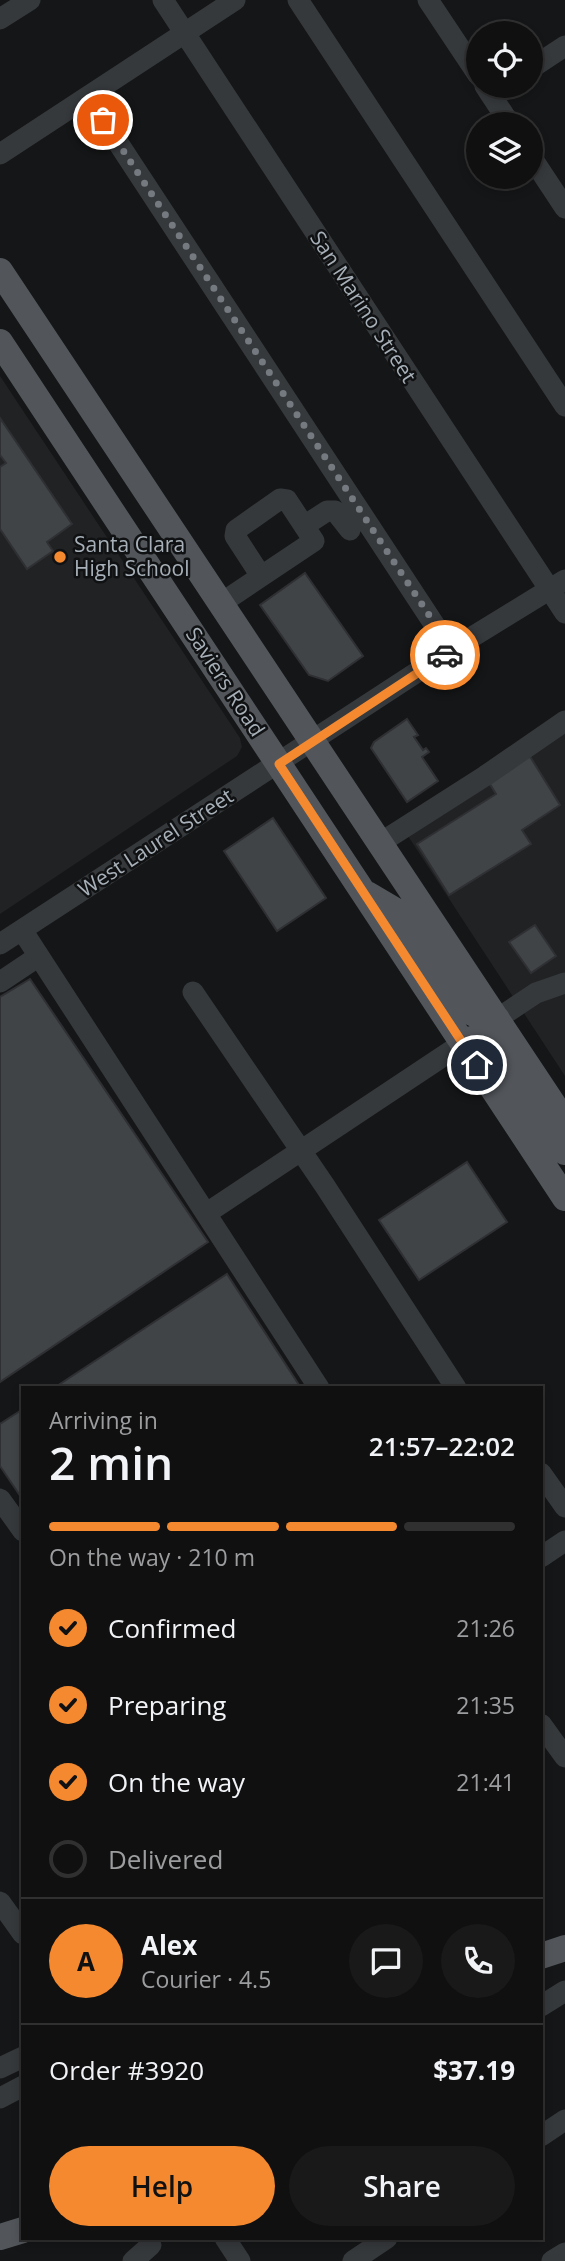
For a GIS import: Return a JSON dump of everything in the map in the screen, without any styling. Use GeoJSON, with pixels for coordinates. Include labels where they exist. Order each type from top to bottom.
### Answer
{"type":"FeatureCollection","features":[{"type":"Feature","properties":{"kind":"main road","name":"Saviers Road"},"geometry":{"type":"LineString","coordinates":[[0,271],[565,1122]]}},
{"type":"Feature","properties":{"kind":"main road","name":"Saviers Road"},"geometry":{"type":"LineString","coordinates":[[0,342],[565,1198]]}},
{"type":"Feature","properties":{"kind":"main road"},"geometry":{"type":"LineString","coordinates":[[363,891],[401,914],[455,997],[467,1010],[480,1017],[497,1019]]}},
{"type":"Feature","properties":{"kind":"main road"},"geometry":{"type":"LineString","coordinates":[[463,1043],[472,1039],[485,1042],[496,1052],[565,1152]]}},
{"type":"Feature","properties":{"kind":"main road"},"geometry":{"type":"LineString","coordinates":[[543,1955],[565,1948]]}},
{"type":"Feature","properties":{"kind":"main road"},"geometry":{"type":"LineString","coordinates":[[0,2237],[21,2231]]}},
{"type":"Feature","properties":{"kind":"street"},"geometry":{"type":"LineString","coordinates":[[0,19],[30,0]]}},
{"type":"Feature","properties":{"kind":"street","name":"San Marino Street"},"geometry":{"type":"LineString","coordinates":[[163,0],[557,585],[565,613]]}},
{"type":"Feature","properties":{"kind":"street"},"geometry":{"type":"LineString","coordinates":[[0,154],[235,0]]}},
{"type":"Feature","properties":{"kind":"street"},"geometry":{"type":"LineString","coordinates":[[298,0],[565,406]]}},
{"type":"Feature","properties":{"kind":"street"},"geometry":{"type":"LineString","coordinates":[[431,1],[466,56]]}},
{"type":"Feature","properties":{"kind":"street"},"geometry":{"type":"LineString","coordinates":[[543,60],[565,46]]}},
{"type":"Feature","properties":{"kind":"street"},"geometry":{"type":"LineString","coordinates":[[88,97],[452,650]]}},
{"type":"Feature","properties":{"kind":"street"},"geometry":{"type":"LineString","coordinates":[[543,168],[559,184],[565,208]]}},
{"type":"Feature","properties":{"kind":"street"},"geometry":{"type":"LineString","coordinates":[[220,604],[314,541],[287,500],[280,499],[236,530],[235,536],[261,576]]}},
{"type":"Feature","properties":{"kind":"street"},"geometry":{"type":"LineString","coordinates":[[304,526],[327,511],[335,511],[350,530]]}},
{"type":"Feature","properties":{"kind":"street","name":"West Laurel Street"},"geometry":{"type":"LineString","coordinates":[[0,944],[452,650],[557,585]]}},
{"type":"Feature","properties":{"kind":"street"},"geometry":{"type":"LineString","coordinates":[[380,843],[565,722]]}},
{"type":"Feature","properties":{"kind":"street"},"geometry":{"type":"LineString","coordinates":[[22,930],[317,1386]]}},
{"type":"Feature","properties":{"kind":"street"},"geometry":{"type":"LineString","coordinates":[[0,982],[39,956]]}},
{"type":"Feature","properties":{"kind":"street"},"geometry":{"type":"LineString","coordinates":[[497,1019],[536,993],[565,983]]}},
{"type":"Feature","properties":{"kind":"street"},"geometry":{"type":"LineString","coordinates":[[193,992],[301,1150],[455,1386]]}},
{"type":"Feature","properties":{"kind":"street"},"geometry":{"type":"LineString","coordinates":[[207,1213],[463,1043]]}},
{"type":"Feature","properties":{"kind":"street"},"geometry":{"type":"LineString","coordinates":[[543,1476],[565,1507]]}},
{"type":"Feature","properties":{"kind":"street"},"geometry":{"type":"LineString","coordinates":[[0,1499],[21,1528]]}},
{"type":"Feature","properties":{"kind":"street"},"geometry":{"type":"LineString","coordinates":[[543,1556],[565,1541]]}},
{"type":"Feature","properties":{"kind":"street"},"geometry":{"type":"LineString","coordinates":[[543,1727],[565,1756]]}},
{"type":"Feature","properties":{"kind":"street"},"geometry":{"type":"LineString","coordinates":[[8,1912],[21,1931]]}},
{"type":"Feature","properties":{"kind":"street"},"geometry":{"type":"LineString","coordinates":[[543,2005],[565,1991]]}},
{"type":"Feature","properties":{"kind":"street"},"geometry":{"type":"LineString","coordinates":[[0,2068],[21,2058]]}},
{"type":"Feature","properties":{"kind":"street"},"geometry":{"type":"LineString","coordinates":[[0,2098],[21,2087]]}},
{"type":"Feature","properties":{"kind":"street"},"geometry":{"type":"LineString","coordinates":[[543,2135],[565,2120]]}},
{"type":"Feature","properties":{"kind":"street"},"geometry":{"type":"LineString","coordinates":[[226,2240],[240,2261]]}},
{"type":"Feature","properties":{"kind":"street"},"geometry":{"type":"LineString","coordinates":[[353,2261],[384,2240]]}},
{"type":"Feature","properties":{"kind":"street"},"geometry":{"type":"LineString","coordinates":[[133,2261],[151,2245]]}},
{"type":"Feature","properties":{"kind":"street"},"geometry":{"type":"LineString","coordinates":[[552,2261],[565,2253]]}},
{"type":"Feature","properties":{"kind":"shaded area","name":"Santa Clara High School"},"geometry":{"type":"Polygon","coordinates":[[[0,376],[240,738],[242,747],[237,756],[0,914],[0,376]]]}},
{"type":"Feature","properties":{"kind":"shaded area"},"geometry":{"type":"Polygon","coordinates":[[[565,725],[565,1076],[406,833],[565,725]]]}},
{"type":"Feature","properties":{"kind":"building"},"geometry":{"type":"Polygon","coordinates":[[[0,418],[72,524],[47,542],[53,551],[27,569],[0,529],[0,467],[6,463],[0,455],[0,418]]]}},
{"type":"Feature","properties":{"kind":"building"},"geometry":{"type":"Polygon","coordinates":[[[305,573],[363,656],[328,681],[309,675],[260,605],[305,573]]]}},
{"type":"Feature","properties":{"kind":"building"},"geometry":{"type":"Polygon","coordinates":[[[407,719],[418,735],[414,737],[423,750],[426,748],[429,752],[422,757],[438,781],[407,802],[371,748],[374,742],[407,719]]]}},
{"type":"Feature","properties":{"kind":"building"},"geometry":{"type":"Polygon","coordinates":[[[526,750],[560,805],[522,830],[531,844],[449,895],[417,844],[496,794],[485,776],[526,750]]]}},
{"type":"Feature","properties":{"kind":"building"},"geometry":{"type":"Polygon","coordinates":[[[273,818],[326,898],[277,931],[224,851],[273,818]]]}},
{"type":"Feature","properties":{"kind":"building"},"geometry":{"type":"Polygon","coordinates":[[[535,925],[556,956],[531,973],[509,942],[535,925]]]}},
{"type":"Feature","properties":{"kind":"building"},"geometry":{"type":"Polygon","coordinates":[[[30,979],[208,1242],[0,1382],[0,997],[30,979]]]}},
{"type":"Feature","properties":{"kind":"building"},"geometry":{"type":"Polygon","coordinates":[[[467,1162],[507,1222],[419,1280],[379,1220],[467,1162]]]}},
{"type":"Feature","properties":{"kind":"building"},"geometry":{"type":"Polygon","coordinates":[[[227,1274],[300,1386],[57,1386],[227,1274]]]}},
{"type":"Feature","properties":{"kind":"building"},"geometry":{"type":"Polygon","coordinates":[[[21,1410],[21,1497],[0,1466],[0,1424],[21,1410]]]}},
{"type":"Feature","properties":{"kind":"way so far"},"geometry":{"type":"LineString","coordinates":[[103,120],[452,650],[445,655]]}},
{"type":"Feature","properties":{"kind":"place","name":"Santa Clara High School"},"geometry":{"type":"Point","coordinates":[60,557]}},
{"type":"Feature","properties":{"kind":"route"},"geometry":{"type":"LineString","coordinates":[[445,655],[279,764],[477,1065]]}}]}
